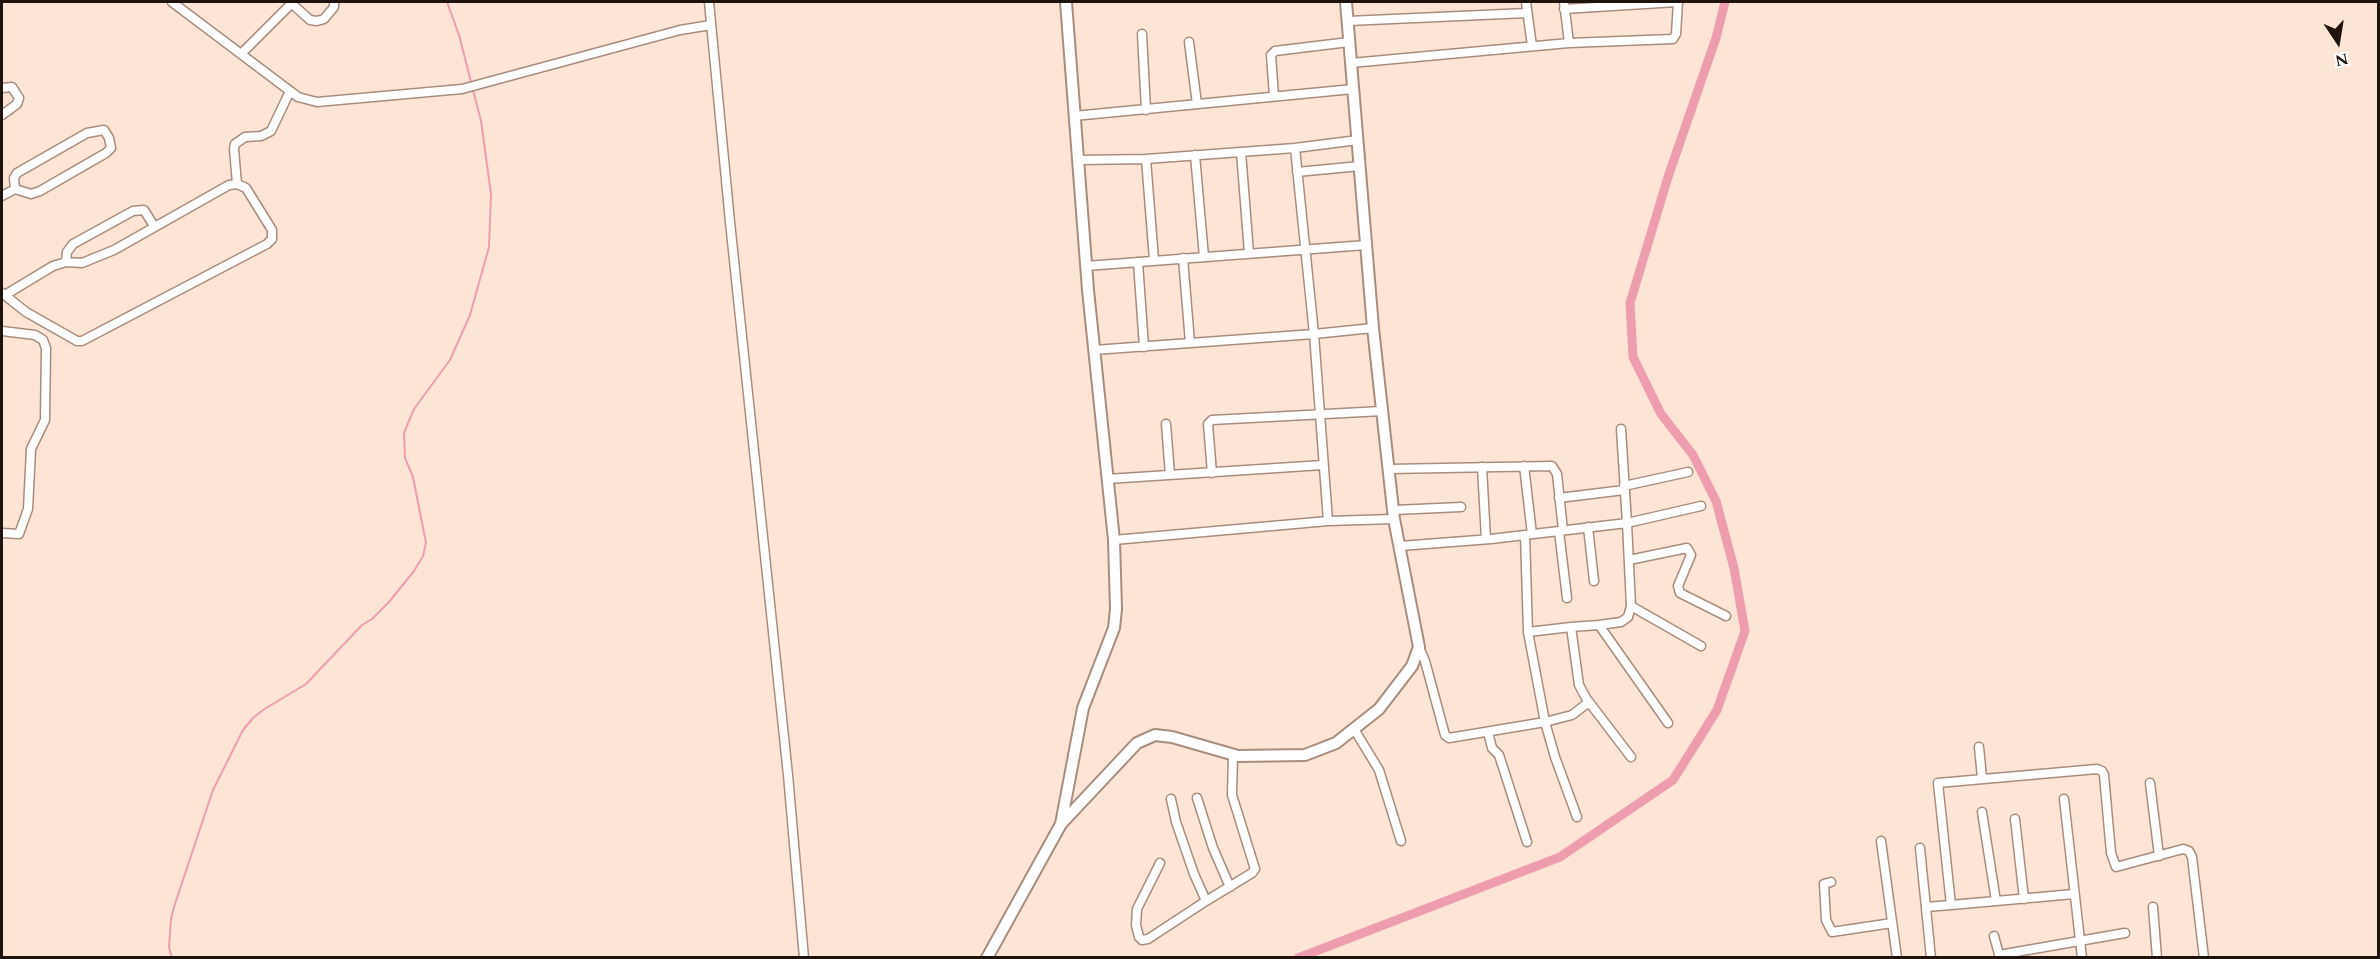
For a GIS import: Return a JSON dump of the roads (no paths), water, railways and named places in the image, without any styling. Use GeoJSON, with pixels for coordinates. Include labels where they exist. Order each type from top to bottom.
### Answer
{"type":"FeatureCollection","features":[{"type":"Feature","properties":{"kind":"street"},"geometry":{"type":"LineString","coordinates":[[172,2],[298,97],[318,102],[462,89],[680,30],[711,25]]}},
{"type":"Feature","properties":{"kind":"street"},"geometry":{"type":"LineString","coordinates":[[241,54],[290,3],[310,20],[317,21],[324,19],[334,7],[334,2]]}},
{"type":"Feature","properties":{"kind":"street"},"geometry":{"type":"LineString","coordinates":[[709,2],[788,775],[804,957]]}},
{"type":"Feature","properties":{"kind":"street"},"geometry":{"type":"LineString","coordinates":[[1060,824],[1083,708],[1114,628],[1116,609],[1114,540],[1086,266],[1066,2]]}},
{"type":"Feature","properties":{"kind":"street"},"geometry":{"type":"LineString","coordinates":[[1346,2],[1373,328],[1394,514],[1419,647],[1445,735],[1449,738],[1545,722],[1572,715],[1589,702]]}},
{"type":"Feature","properties":{"kind":"street"},"geometry":{"type":"LineString","coordinates":[[1526,2],[1532,46]]}},
{"type":"Feature","properties":{"kind":"street"},"geometry":{"type":"LineString","coordinates":[[1351,63],[1569,43],[1673,39],[1676,34],[1677,2],[1564,5],[1569,43]]}},
{"type":"Feature","properties":{"kind":"street"},"geometry":{"type":"LineString","coordinates":[[1348,21],[1527,13]]}},
{"type":"Feature","properties":{"kind":"street"},"geometry":{"type":"LineString","coordinates":[[1142,34],[1146,110]]}},
{"type":"Feature","properties":{"kind":"street"},"geometry":{"type":"LineString","coordinates":[[1189,42],[1197,104]]}},
{"type":"Feature","properties":{"kind":"street"},"geometry":{"type":"LineString","coordinates":[[1274,96],[1271,56],[1275,51],[1349,42]]}},
{"type":"Feature","properties":{"kind":"street"},"geometry":{"type":"LineString","coordinates":[[2,88],[12,87],[19,98],[17,104],[2,115]]}},
{"type":"Feature","properties":{"kind":"street"},"geometry":{"type":"LineString","coordinates":[[1074,116],[1353,89]]}},
{"type":"Feature","properties":{"kind":"street"},"geometry":{"type":"LineString","coordinates":[[237,184],[235,144],[245,137],[261,136],[271,131],[290,91]]}},
{"type":"Feature","properties":{"kind":"street"},"geometry":{"type":"LineString","coordinates":[[2,196],[15,189],[31,194],[40,191],[105,153],[111,148],[109,138],[104,130],[87,133],[17,173],[14,178],[15,189]]}},
{"type":"Feature","properties":{"kind":"street"},"geometry":{"type":"LineString","coordinates":[[1078,160],[1146,159],[1295,148],[1358,140]]}},
{"type":"Feature","properties":{"kind":"street"},"geometry":{"type":"LineString","coordinates":[[1295,148],[1314,334],[1328,521]]}},
{"type":"Feature","properties":{"kind":"street"},"geometry":{"type":"LineString","coordinates":[[1241,152],[1249,253]]}},
{"type":"Feature","properties":{"kind":"street"},"geometry":{"type":"LineString","coordinates":[[1195,155],[1204,256]]}},
{"type":"Feature","properties":{"kind":"street"},"geometry":{"type":"LineString","coordinates":[[1146,159],[1154,260]]}},
{"type":"Feature","properties":{"kind":"street"},"geometry":{"type":"LineString","coordinates":[[1297,172],[1360,166]]}},
{"type":"Feature","properties":{"kind":"street"},"geometry":{"type":"LineString","coordinates":[[237,184],[246,188],[272,230],[272,239],[267,244],[90,338],[77,341],[26,312],[3,294],[53,266],[66,262],[82,263],[114,249],[220,188],[237,184]]}},
{"type":"Feature","properties":{"kind":"street"},"geometry":{"type":"LineString","coordinates":[[66,262],[67,252],[73,244],[133,211],[144,210],[154,226]]}},
{"type":"Feature","properties":{"kind":"street"},"geometry":{"type":"LineString","coordinates":[[1086,266],[1366,245]]}},
{"type":"Feature","properties":{"kind":"street"},"geometry":{"type":"LineString","coordinates":[[1183,258],[1190,343]]}},
{"type":"Feature","properties":{"kind":"street"},"geometry":{"type":"LineString","coordinates":[[1138,262],[1144,347]]}},
{"type":"Feature","properties":{"kind":"street"},"geometry":{"type":"LineString","coordinates":[[1094,350],[1373,328]]}},
{"type":"Feature","properties":{"kind":"street"},"geometry":{"type":"LineString","coordinates":[[2,331],[35,335],[43,340],[46,348],[45,420],[32,449],[28,509],[19,534],[2,533]]}},
{"type":"Feature","properties":{"kind":"street"},"geometry":{"type":"LineString","coordinates":[[1212,473],[1208,424],[1212,420],[1382,411]]}},
{"type":"Feature","properties":{"kind":"street"},"geometry":{"type":"LineString","coordinates":[[1166,424],[1170,475]]}},
{"type":"Feature","properties":{"kind":"street"},"geometry":{"type":"LineString","coordinates":[[1528,632],[1621,622],[1628,617],[1631,606],[1621,429]]}},
{"type":"Feature","properties":{"kind":"street"},"geometry":{"type":"LineString","coordinates":[[1107,480],[1323,465]]}},
{"type":"Feature","properties":{"kind":"street"},"geometry":{"type":"LineString","coordinates":[[1524,466],[1528,534],[1528,632],[1545,722],[1577,817]]}},
{"type":"Feature","properties":{"kind":"street"},"geometry":{"type":"LineString","coordinates":[[1482,467],[1486,539]]}},
{"type":"Feature","properties":{"kind":"street"},"geometry":{"type":"LineString","coordinates":[[1389,469],[1554,467],[1557,474],[1567,598]]}},
{"type":"Feature","properties":{"kind":"street"},"geometry":{"type":"LineString","coordinates":[[1559,498],[1624,488],[1688,472]]}},
{"type":"Feature","properties":{"kind":"street"},"geometry":{"type":"LineString","coordinates":[[1400,546],[1627,523],[1701,506]]}},
{"type":"Feature","properties":{"kind":"street"},"geometry":{"type":"LineString","coordinates":[[1114,540],[1461,507]]}},
{"type":"Feature","properties":{"kind":"street"},"geometry":{"type":"LineString","coordinates":[[1588,527],[1594,581]]}},
{"type":"Feature","properties":{"kind":"street"},"geometry":{"type":"LineString","coordinates":[[1629,560],[1687,548],[1691,550],[1678,586],[1680,593],[1726,616]]}},
{"type":"Feature","properties":{"kind":"street"},"geometry":{"type":"LineString","coordinates":[[1631,606],[1701,646]]}},
{"type":"Feature","properties":{"kind":"street"},"geometry":{"type":"LineString","coordinates":[[1599,625],[1668,723]]}},
{"type":"Feature","properties":{"kind":"street"},"geometry":{"type":"LineString","coordinates":[[1571,627],[1579,685],[1589,702],[1631,757]]}},
{"type":"Feature","properties":{"kind":"street"},"geometry":{"type":"LineString","coordinates":[[987,957],[1060,824],[1137,742],[1155,735],[1172,737],[1233,754],[1305,755],[1336,743],[1379,709],[1412,666],[1419,647]]}},
{"type":"Feature","properties":{"kind":"street"},"geometry":{"type":"LineString","coordinates":[[1354,729],[1379,770],[1401,841]]}},
{"type":"Feature","properties":{"kind":"street"},"geometry":{"type":"LineString","coordinates":[[1488,732],[1492,748],[1499,754],[1527,842]]}},
{"type":"Feature","properties":{"kind":"street"},"geometry":{"type":"LineString","coordinates":[[1978,747],[1982,778]]}},
{"type":"Feature","properties":{"kind":"street"},"geometry":{"type":"LineString","coordinates":[[1160,863],[1137,909],[1136,925],[1142,940],[1148,939],[1255,869],[1232,795],[1233,754]]}},
{"type":"Feature","properties":{"kind":"street"},"geometry":{"type":"LineString","coordinates":[[1951,905],[1938,783],[2097,769],[2102,771],[2113,863],[2116,867],[2183,849],[2189,851],[2192,857],[2204,957]]}},
{"type":"Feature","properties":{"kind":"street"},"geometry":{"type":"LineString","coordinates":[[2150,783],[2159,856]]}},
{"type":"Feature","properties":{"kind":"street"},"geometry":{"type":"LineString","coordinates":[[1197,798],[1230,887]]}},
{"type":"Feature","properties":{"kind":"street"},"geometry":{"type":"LineString","coordinates":[[1171,799],[1176,822],[1206,901]]}},
{"type":"Feature","properties":{"kind":"street"},"geometry":{"type":"LineString","coordinates":[[2064,799],[2082,957]]}},
{"type":"Feature","properties":{"kind":"street"},"geometry":{"type":"LineString","coordinates":[[1982,812],[1996,902]]}},
{"type":"Feature","properties":{"kind":"street"},"geometry":{"type":"LineString","coordinates":[[2015,819],[2024,899]]}},
{"type":"Feature","properties":{"kind":"street"},"geometry":{"type":"LineString","coordinates":[[1881,841],[1896,957]]}},
{"type":"Feature","properties":{"kind":"street"},"geometry":{"type":"LineString","coordinates":[[1920,848],[1931,957]]}},
{"type":"Feature","properties":{"kind":"street"},"geometry":{"type":"LineString","coordinates":[[1830,882],[1824,884],[1826,920],[1832,932],[1892,923]]}},
{"type":"Feature","properties":{"kind":"street"},"geometry":{"type":"LineString","coordinates":[[1926,907],[2074,894]]}},
{"type":"Feature","properties":{"kind":"street"},"geometry":{"type":"LineString","coordinates":[[2152,907],[2157,957]]}},
{"type":"Feature","properties":{"kind":"street"},"geometry":{"type":"LineString","coordinates":[[1994,936],[1999,956],[2124,933]]}},
{"type":"Feature","properties":{"kind":"waterway"},"geometry":{"type":"LineString","coordinates":[[172,958],[169,947],[174,907],[213,790],[243,730],[263,710],[306,684],[362,625],[372,619],[389,602],[423,556],[426,543],[413,477],[405,458],[404,433],[414,409],[450,360],[470,315],[489,247],[491,194],[481,121],[459,35],[447,2]]}},
{"type":"Feature","properties":{"kind":"waterway"},"geometry":{"type":"LineString","coordinates":[[1298,958],[1560,857],[1673,780],[1717,710],[1745,631],[1734,568],[1716,501],[1693,455],[1661,414],[1633,357],[1630,303],[1668,177],[1716,38],[1725,2]]}}]}
